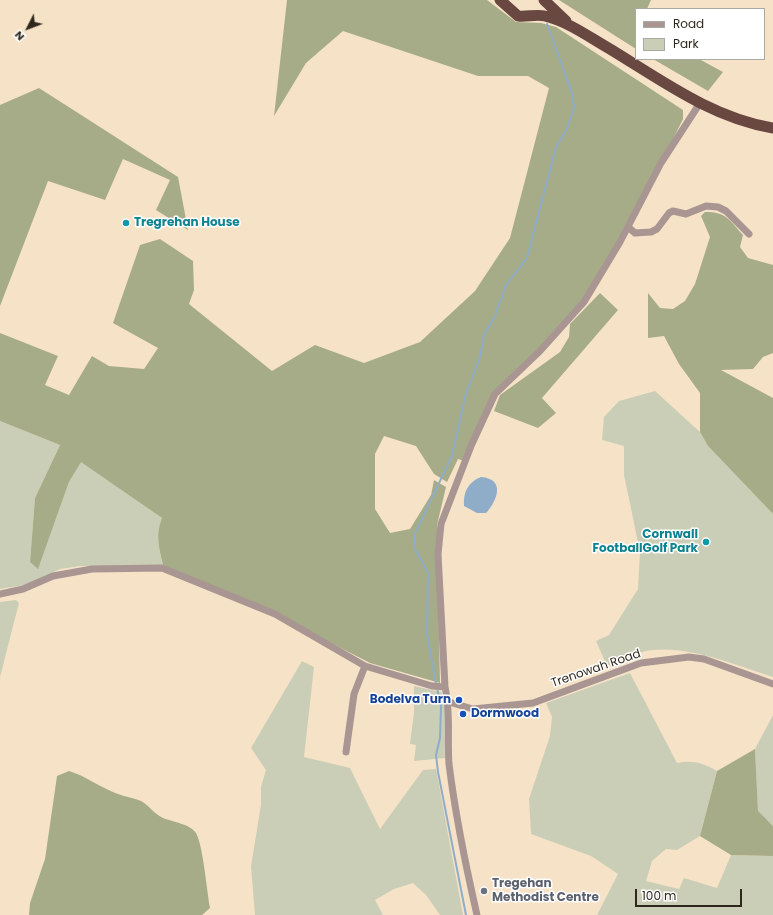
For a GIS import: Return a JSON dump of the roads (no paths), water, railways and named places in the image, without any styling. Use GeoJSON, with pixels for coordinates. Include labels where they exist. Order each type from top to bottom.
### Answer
{"type":"FeatureCollection","features":[{"type":"Feature","properties":{"kind":"highway"},"geometry":{"type":"LineString","coordinates":[[500,0],[507,4],[518,16],[543,16],[571,26],[700,102],[732,117],[773,128]]}},
{"type":"Feature","properties":{"kind":"highway"},"geometry":{"type":"LineString","coordinates":[[530,15],[538,8],[540,0]]}},
{"type":"Feature","properties":{"kind":"highway"},"geometry":{"type":"LineString","coordinates":[[544,0],[571,26]]}},
{"type":"Feature","properties":{"kind":"street"},"geometry":{"type":"LineString","coordinates":[[477,915],[469,883],[449,763],[448,702],[439,686],[438,554],[440,524],[464,461],[495,394],[540,351],[584,302],[628,227],[661,163],[700,102]]}},
{"type":"Feature","properties":{"kind":"street"},"geometry":{"type":"LineString","coordinates":[[628,227],[635,233],[651,232],[657,229],[669,213],[673,211],[686,214],[710,206],[726,211],[749,234]]}},
{"type":"Feature","properties":{"kind":"street"},"geometry":{"type":"LineString","coordinates":[[0,594],[23,589],[53,576],[92,569],[162,568],[275,614],[365,666],[439,686]]}},
{"type":"Feature","properties":{"kind":"street","name":"Trenowah Road"},"geometry":{"type":"LineString","coordinates":[[448,702],[473,709],[533,703],[641,663],[689,657],[704,660],[773,684]]}},
{"type":"Feature","properties":{"kind":"street"},"geometry":{"type":"LineString","coordinates":[[346,752],[354,694],[365,666]]}},
{"type":"Feature","properties":{"kind":"water"},"geometry":{"type":"Polygon","coordinates":[[[481,477],[494,482],[497,491],[493,503],[486,513],[477,513],[464,506],[464,496],[467,488],[476,479],[481,477]]]}},
{"type":"Feature","properties":{"kind":"waterway"},"geometry":{"type":"LineString","coordinates":[[436,684],[427,635],[428,573],[415,549],[415,533],[452,456],[466,393],[480,357],[484,335],[495,316],[506,285],[527,258],[556,147],[567,129],[574,107],[572,93],[547,24]]}},
{"type":"Feature","properties":{"kind":"waterway"},"geometry":{"type":"LineString","coordinates":[[437,688],[441,706],[440,738],[436,755],[438,772],[466,915]]}},
{"type":"Feature","properties":{"kind":"place","name":"Tregrehan House"},"geometry":{"type":"Point","coordinates":[126,223]}},
{"type":"Feature","properties":{"kind":"place","name":"Cornwall FootballGolf Park"},"geometry":{"type":"Point","coordinates":[706,542]}},
{"type":"Feature","properties":{"kind":"place","name":"Bodelva Turn"},"geometry":{"type":"Point","coordinates":[459,700]}},
{"type":"Feature","properties":{"kind":"place","name":"Dormwood"},"geometry":{"type":"Point","coordinates":[463,714]}},
{"type":"Feature","properties":{"kind":"place","name":"Tregehan Methodist Centre"},"geometry":{"type":"Point","coordinates":[484,891]}}]}
